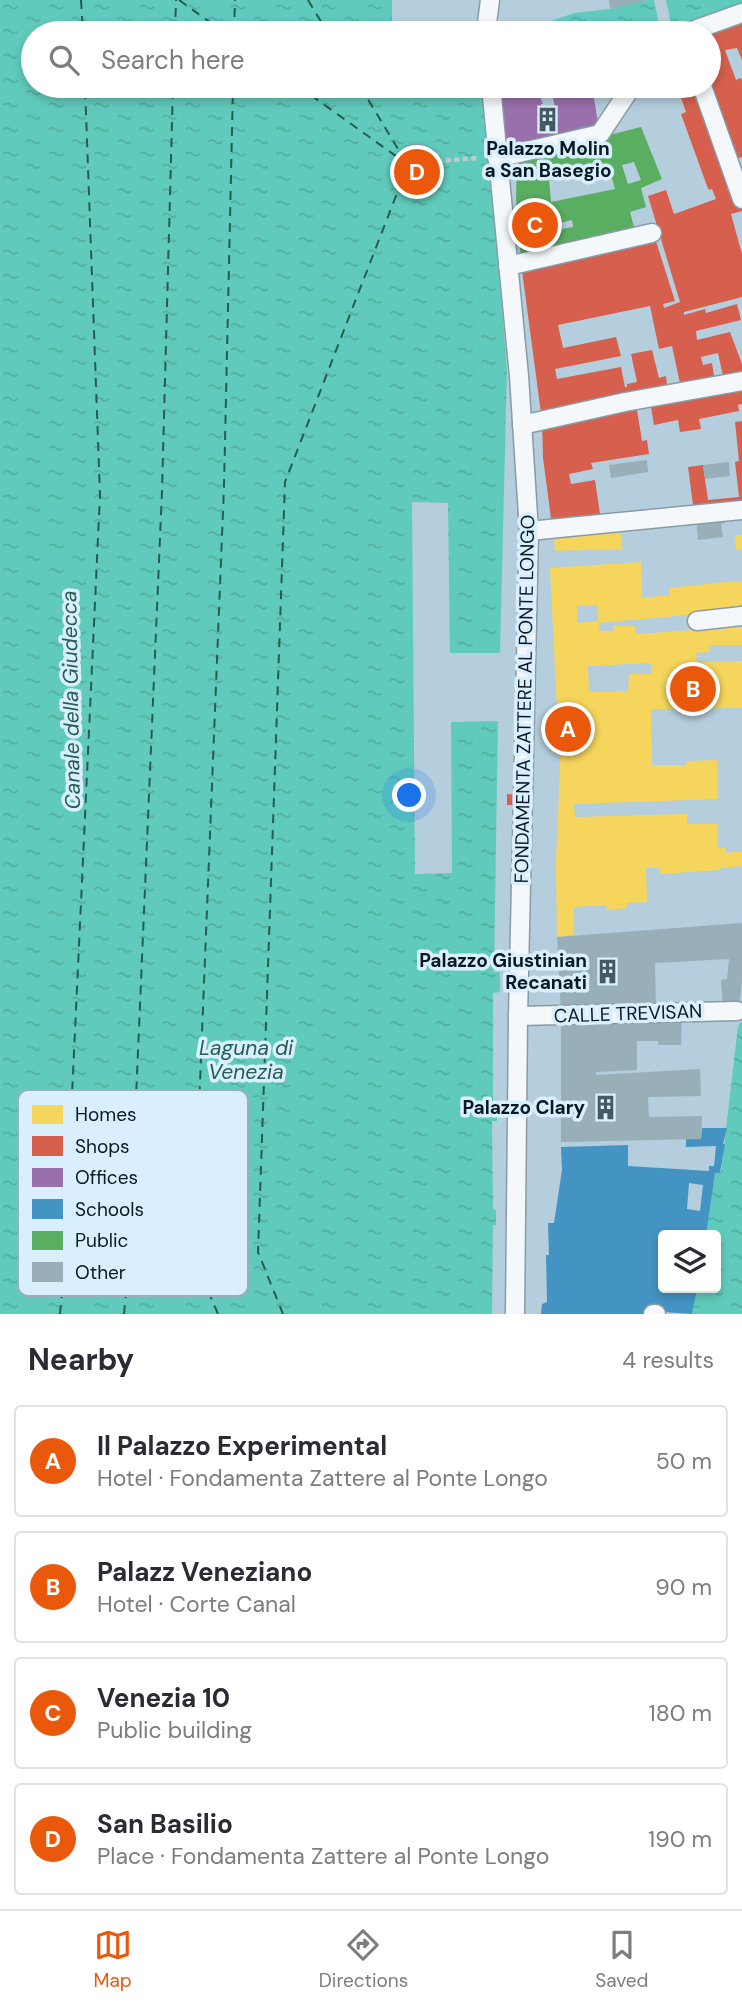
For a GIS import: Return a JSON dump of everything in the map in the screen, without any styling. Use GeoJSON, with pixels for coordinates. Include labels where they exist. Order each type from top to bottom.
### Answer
{"type":"FeatureCollection","features":[{"type":"Feature","properties":{"kind":"street"},"geometry":{"type":"LineString","coordinates":[[487,21],[490,0]]}},
{"type":"Feature","properties":{"kind":"street"},"geometry":{"type":"LineString","coordinates":[[720,21],[742,13]]}},
{"type":"Feature","properties":{"kind":"street","name":"FONDAMENTA ZATTERE AL PONTE LONGO"},"geometry":{"type":"LineString","coordinates":[[492,98],[529,531],[515,1314]]}},
{"type":"Feature","properties":{"kind":"street"},"geometry":{"type":"LineString","coordinates":[[497,158],[600,134],[624,98]]}},
{"type":"Feature","properties":{"kind":"street"},"geometry":{"type":"LineString","coordinates":[[706,98],[742,199]]}},
{"type":"Feature","properties":{"kind":"street"},"geometry":{"type":"LineString","coordinates":[[508,266],[652,233]]}},
{"type":"Feature","properties":{"kind":"street"},"geometry":{"type":"LineString","coordinates":[[522,425],[625,402],[742,381]]}},
{"type":"Feature","properties":{"kind":"street"},"geometry":{"type":"LineString","coordinates":[[529,531],[742,510]]}},
{"type":"Feature","properties":{"kind":"street"},"geometry":{"type":"LineString","coordinates":[[697,621],[742,616]]}},
{"type":"Feature","properties":{"kind":"street","name":"CALLE TREVISAN"},"geometry":{"type":"LineString","coordinates":[[519,1016],[737,1011]]}},
{"type":"Feature","properties":{"kind":"path"},"geometry":{"type":"LineString","coordinates":[[660,0],[665,21]]}},
{"type":"Feature","properties":{"kind":"path"},"geometry":{"type":"LineString","coordinates":[[436,152],[438,161],[439,177],[426,179],[408,165],[424,153],[436,152]]}},
{"type":"Feature","properties":{"kind":"path"},"geometry":{"type":"LineString","coordinates":[[438,161],[497,158]]}},
{"type":"Feature","properties":{"kind":"water","name":"Laguna di Venezia"},"geometry":{"type":"Polygon","coordinates":[[[0,0],[392,0],[392,21],[21,21],[21,98],[485,98],[507,369],[500,653],[450,653],[448,503],[412,502],[415,874],[452,873],[451,722],[498,721],[494,972],[500,972],[500,992],[493,993],[493,1106],[497,1106],[497,1121],[492,1121],[493,1209],[496,1210],[496,1225],[493,1225],[492,1314],[0,1314],[0,0]]]}},
{"type":"Feature","properties":{"kind":"water","name":"Laguna di Venezia"},"geometry":{"type":"Polygon","coordinates":[[[647,0],[742,0],[742,6],[701,21],[551,21],[574,13],[610,9],[647,0]]]}},
{"type":"Feature","properties":{"kind":"water"},"geometry":{"type":"Polygon","coordinates":[[[742,1021],[742,1314],[692,1314],[695,1293],[721,1293],[721,1230],[706,1230],[715,1173],[721,1172],[738,1026],[742,1021]]]}},
{"type":"Feature","properties":{"kind":"pier"},"geometry":{"type":"Polygon","coordinates":[[[654,0],[666,0],[670,21],[658,21],[654,0]]]}},
{"type":"Feature","properties":{"kind":"building: Homes"},"geometry":{"type":"Polygon","coordinates":[[[620,525],[622,549],[555,551],[553,528],[620,525]]]}},
{"type":"Feature","properties":{"kind":"building: Homes"},"geometry":{"type":"Polygon","coordinates":[[[735,535],[742,535],[742,550],[736,550],[735,535]]]}},
{"type":"Feature","properties":{"kind":"building: Homes"},"geometry":{"type":"Polygon","coordinates":[[[641,562],[642,598],[670,595],[669,588],[742,582],[742,610],[599,623],[600,631],[614,631],[613,626],[635,626],[635,634],[742,627],[742,645],[709,645],[709,652],[696,653],[697,662],[742,661],[742,708],[651,709],[652,765],[686,765],[687,761],[717,760],[718,799],[574,804],[575,817],[687,814],[687,824],[718,824],[717,848],[726,848],[726,853],[742,851],[742,866],[660,874],[660,868],[646,868],[647,902],[627,903],[627,908],[607,910],[606,905],[574,907],[574,935],[557,937],[556,864],[560,768],[550,568],[641,562]],[[597,605],[577,606],[578,623],[598,621],[597,605]],[[651,663],[588,666],[589,692],[628,691],[629,674],[651,674],[651,663]]]}},
{"type":"Feature","properties":{"kind":"building: Shops"},"geometry":{"type":"Polygon","coordinates":[[[742,23],[742,60],[737,48],[725,50],[736,80],[741,78],[742,81],[742,157],[733,160],[713,98],[721,98],[721,29],[742,23]]]}},
{"type":"Feature","properties":{"kind":"building: Shops"},"geometry":{"type":"Polygon","coordinates":[[[681,98],[702,98],[742,208],[742,211],[731,214],[742,254],[742,297],[684,312],[684,315],[705,309],[706,313],[737,304],[741,320],[696,331],[697,340],[730,332],[742,364],[742,377],[724,381],[718,353],[701,357],[703,365],[712,363],[715,382],[681,388],[672,346],[659,349],[650,306],[558,325],[563,348],[616,337],[621,356],[555,369],[557,379],[621,367],[627,387],[627,384],[637,382],[631,354],[652,350],[659,378],[666,376],[669,402],[742,383],[742,404],[738,405],[739,411],[699,419],[701,429],[680,432],[678,420],[654,425],[650,401],[636,404],[642,441],[647,440],[649,454],[591,463],[593,469],[569,474],[571,484],[595,480],[601,521],[552,526],[543,458],[542,421],[521,263],[654,235],[675,301],[663,304],[664,308],[680,302],[648,196],[666,190],[674,214],[716,199],[712,189],[709,190],[707,186],[681,114],[686,112],[681,98]]]}},
{"type":"Feature","properties":{"kind":"building: Shops"},"geometry":{"type":"Polygon","coordinates":[[[742,421],[742,507],[694,512],[688,467],[703,465],[708,500],[739,497],[735,462],[739,461],[735,422],[742,421]]]}},
{"type":"Feature","properties":{"kind":"building: Shops"},"geometry":{"type":"Polygon","coordinates":[[[507,794],[516,795],[516,805],[507,805],[507,794]]]}},
{"type":"Feature","properties":{"kind":"building: Offices","name":"Palazzo Molin a San Basegio"},"geometry":{"type":"Polygon","coordinates":[[[497,98],[540,98],[542,110],[555,107],[553,98],[594,98],[599,129],[500,150],[497,98]]]}},
{"type":"Feature","properties":{"kind":"building: Schools"},"geometry":{"type":"Polygon","coordinates":[[[702,1128],[727,1128],[720,1173],[715,1173],[707,1230],[658,1230],[658,1293],[696,1293],[692,1314],[651,1311],[650,1314],[541,1314],[542,1304],[547,1302],[548,1223],[554,1223],[562,1170],[561,1147],[628,1145],[628,1166],[709,1171],[709,1166],[714,1166],[716,1146],[686,1147],[686,1139],[701,1139],[702,1128]],[[689,1183],[687,1209],[700,1211],[703,1185],[689,1183]]]}},
{"type":"Feature","properties":{"kind":"building: Public"},"geometry":{"type":"Polygon","coordinates":[[[641,127],[662,179],[641,188],[646,207],[630,212],[636,234],[521,260],[516,199],[517,158],[641,127]],[[634,162],[622,165],[628,184],[641,180],[634,162]],[[605,164],[549,178],[551,202],[615,189],[609,168],[607,169],[605,164]],[[572,220],[560,223],[561,229],[573,227],[572,220]]]}},
{"type":"Feature","properties":{"kind":"building: Other"},"geometry":{"type":"Polygon","coordinates":[[[609,0],[644,0],[644,1],[610,9],[609,0]]]}},
{"type":"Feature","properties":{"kind":"building: Other"},"geometry":{"type":"Polygon","coordinates":[[[423,143],[427,188],[410,190],[406,145],[423,143]]]}},
{"type":"Feature","properties":{"kind":"building: Other"},"geometry":{"type":"Polygon","coordinates":[[[647,460],[648,472],[611,478],[609,465],[647,460]]]}},
{"type":"Feature","properties":{"kind":"building: Other"},"geometry":{"type":"Polygon","coordinates":[[[729,462],[730,476],[705,479],[703,465],[729,462]]]}},
{"type":"Feature","properties":{"kind":"building: Other"},"geometry":{"type":"Polygon","coordinates":[[[724,514],[725,523],[721,524],[723,537],[698,540],[696,517],[724,514]]]}},
{"type":"Feature","properties":{"kind":"building: Other","name":"Palazzo Giustinian Recanati"},"geometry":{"type":"Polygon","coordinates":[[[742,923],[739,1008],[723,1007],[721,980],[727,979],[729,959],[655,963],[656,1009],[561,1012],[557,937],[742,923]]]}},
{"type":"Feature","properties":{"kind":"building: Other"},"geometry":{"type":"Polygon","coordinates":[[[682,1013],[681,1045],[637,1041],[637,1070],[596,1072],[596,1075],[700,1069],[701,1096],[648,1097],[649,1117],[702,1116],[701,1139],[561,1142],[561,1018],[682,1013]]]}},
{"type":"Feature","properties":{"kind":"ferry route"},"geometry":{"type":"LineString","coordinates":[[81,0],[82,21]]}},
{"type":"Feature","properties":{"kind":"ferry route"},"geometry":{"type":"LineString","coordinates":[[175,21],[176,0]]}},
{"type":"Feature","properties":{"kind":"ferry route"},"geometry":{"type":"LineString","coordinates":[[179,0],[208,21]]}},
{"type":"Feature","properties":{"kind":"ferry route"},"geometry":{"type":"LineString","coordinates":[[234,21],[235,0]]}},
{"type":"Feature","properties":{"kind":"ferry route"},"geometry":{"type":"LineString","coordinates":[[308,0],[321,21]]}},
{"type":"Feature","properties":{"kind":"ferry route"},"geometry":{"type":"LineString","coordinates":[[72,1090],[100,495],[85,98]]}},
{"type":"Feature","properties":{"kind":"ferry route"},"geometry":{"type":"LineString","coordinates":[[136,1090],[162,491],[173,98]]}},
{"type":"Feature","properties":{"kind":"ferry route"},"geometry":{"type":"LineString","coordinates":[[200,1090],[224,486],[233,98]]}},
{"type":"Feature","properties":{"kind":"ferry route"},"geometry":{"type":"LineString","coordinates":[[315,98],[407,164]]}},
{"type":"Feature","properties":{"kind":"ferry route"},"geometry":{"type":"LineString","coordinates":[[367,98],[407,164]]}},
{"type":"Feature","properties":{"kind":"ferry route"},"geometry":{"type":"LineString","coordinates":[[283,1314],[258,1252],[285,482],[408,165]]}},
{"type":"Feature","properties":{"kind":"ferry route"},"geometry":{"type":"LineString","coordinates":[[60,1314],[62,1296]]}},
{"type":"Feature","properties":{"kind":"ferry route"},"geometry":{"type":"LineString","coordinates":[[124,1314],[126,1296]]}},
{"type":"Feature","properties":{"kind":"ferry route"},"geometry":{"type":"LineString","coordinates":[[210,1296],[218,1314]]}},
{"type":"Feature","properties":{"kind":"place","name":"Palazzo Molin a San Basegio"},"geometry":{"type":"Point","coordinates":[548,120]}},
{"type":"Feature","properties":{"kind":"place","name":"San Basilio"},"geometry":{"type":"Point","coordinates":[417,172]}},
{"type":"Feature","properties":{"kind":"place","name":"Venezia 10"},"geometry":{"type":"Point","coordinates":[535,225]}},
{"type":"Feature","properties":{"kind":"place","name":"Palazz Veneziano"},"geometry":{"type":"Point","coordinates":[693,689]}},
{"type":"Feature","properties":{"kind":"place","name":"Il Palazzo Experimental"},"geometry":{"type":"Point","coordinates":[568,729]}},
{"type":"Feature","properties":{"kind":"place","name":"Palazzo Giustinian Recanati"},"geometry":{"type":"Point","coordinates":[607,971]}},
{"type":"Feature","properties":{"kind":"place","name":"Palazzo Clary"},"geometry":{"type":"Point","coordinates":[605,1107]}},
{"type":"Feature","properties":{"kind":"water label","name":"Canale della Giudecca"},"geometry":{"type":"Point","coordinates":[71,700]}}]}
